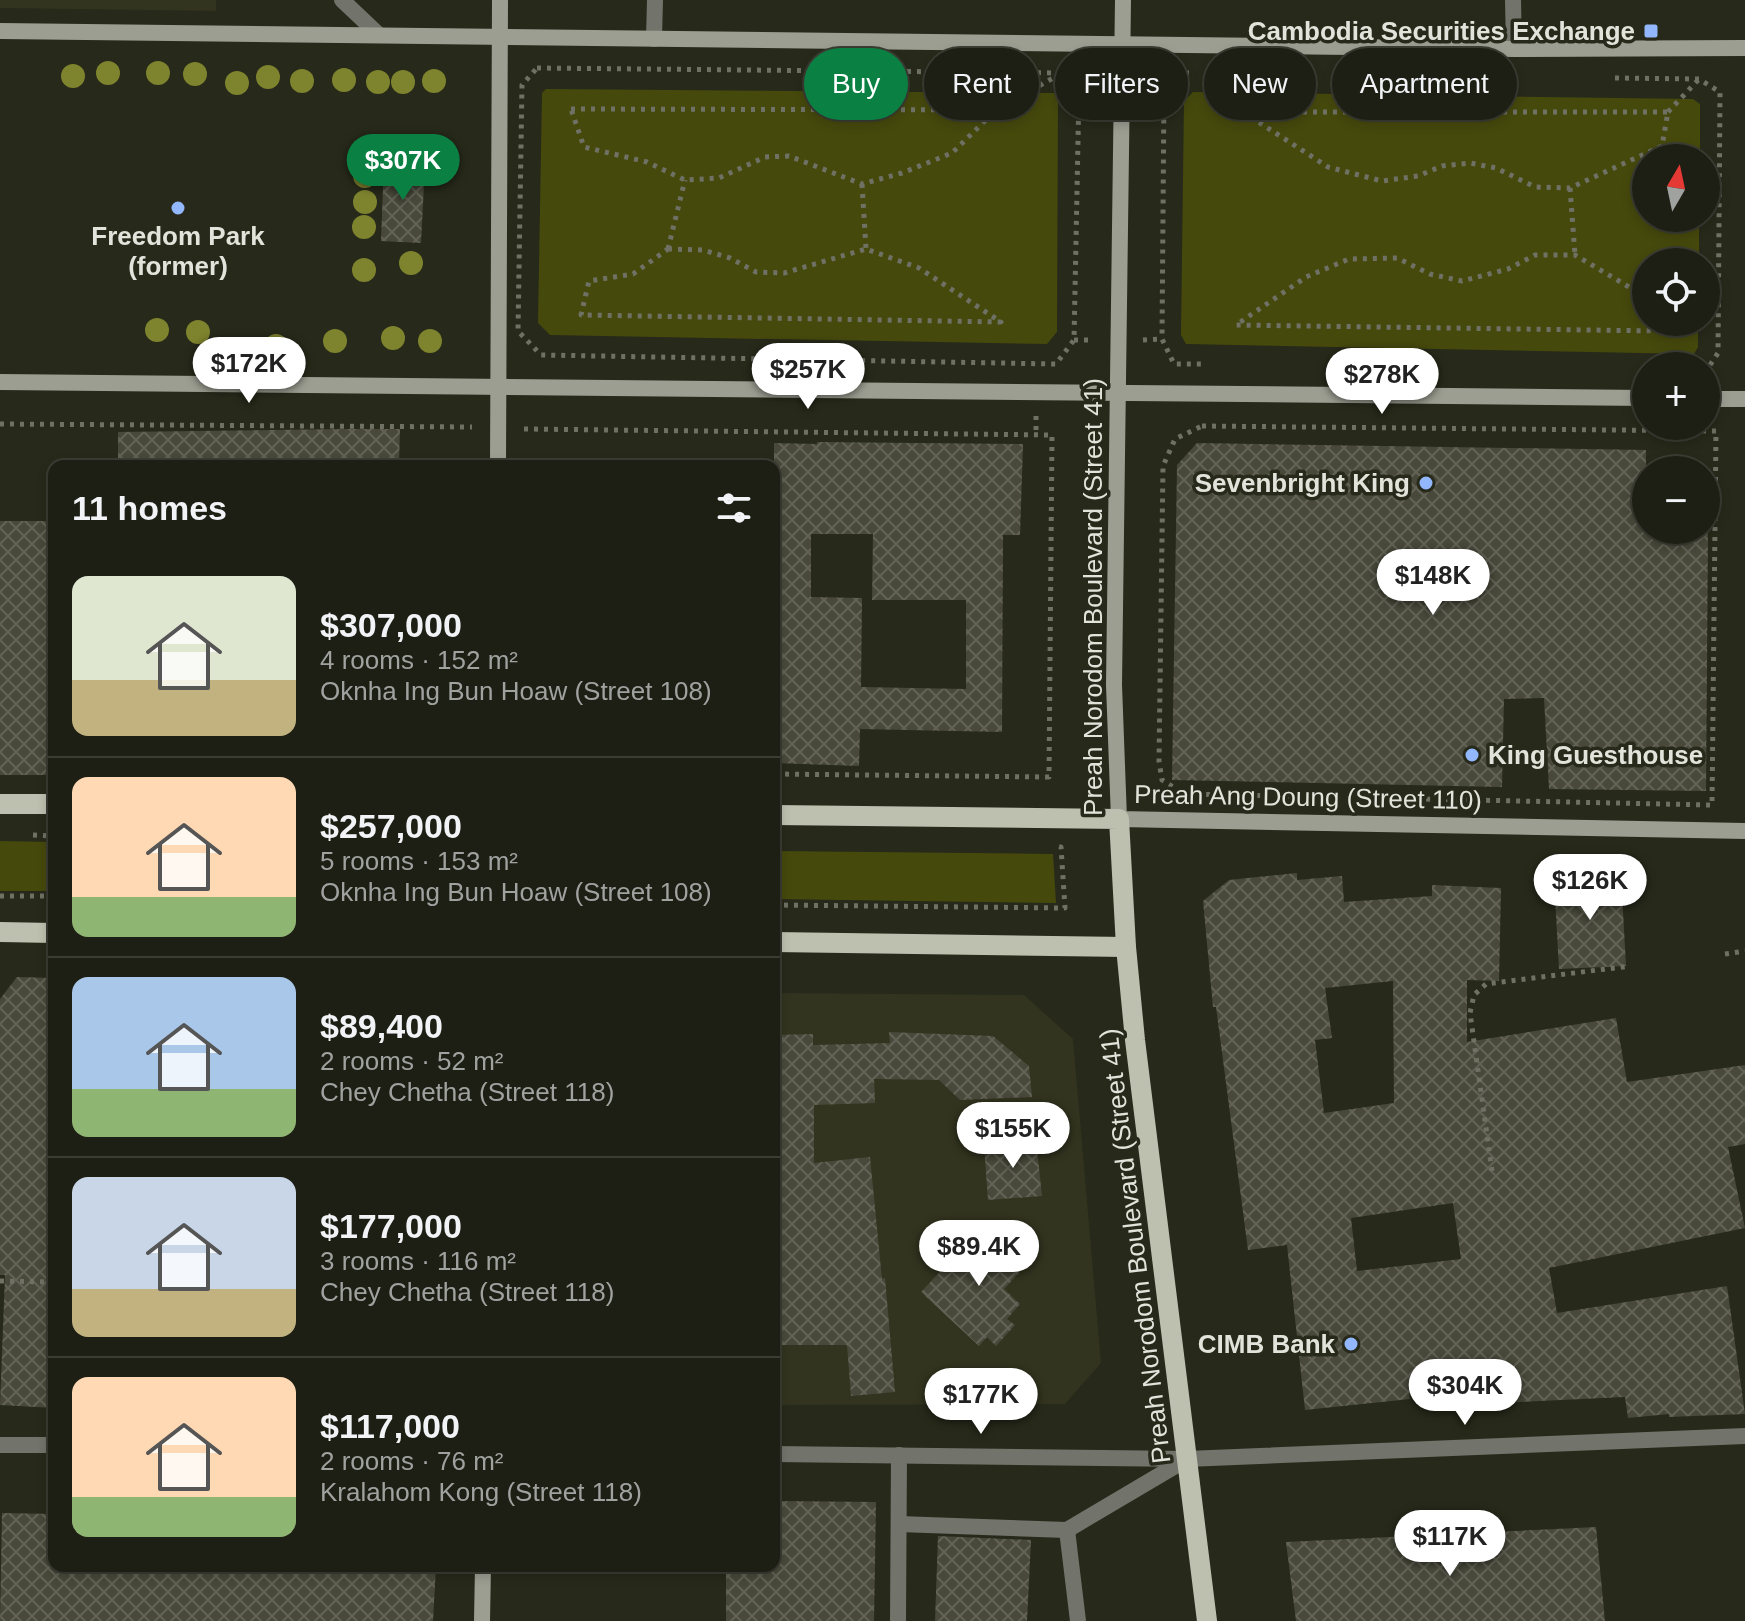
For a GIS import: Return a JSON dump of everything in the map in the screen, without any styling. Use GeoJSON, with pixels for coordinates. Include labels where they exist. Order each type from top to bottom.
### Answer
{"type":"FeatureCollection","features":[{"type":"Feature","properties":{"kind":"main road"},"geometry":{"type":"LineString","coordinates":[[0,804],[48,804]]}},
{"type":"Feature","properties":{"kind":"main road","name":"Preah Ang Doung (Street 110)"},"geometry":{"type":"LineString","coordinates":[[780,815],[1119,819]]}},
{"type":"Feature","properties":{"kind":"main road","name":"Preah Norodom Boulevard (Street 41)"},"geometry":{"type":"LineString","coordinates":[[1119,819],[1135,1040],[1207,1621]]}},
{"type":"Feature","properties":{"kind":"main road"},"geometry":{"type":"LineString","coordinates":[[0,932],[48,933]]}},
{"type":"Feature","properties":{"kind":"main road"},"geometry":{"type":"LineString","coordinates":[[780,942],[1126,947]]}},
{"type":"Feature","properties":{"kind":"street"},"geometry":{"type":"LineString","coordinates":[[342,0],[379,35]]}},
{"type":"Feature","properties":{"kind":"street"},"geometry":{"type":"LineString","coordinates":[[498,460],[500,0]]}},
{"type":"Feature","properties":{"kind":"street"},"geometry":{"type":"LineString","coordinates":[[654,39],[655,0]]}},
{"type":"Feature","properties":{"kind":"street","name":"Preah Norodom Boulevard (Street 41)"},"geometry":{"type":"LineString","coordinates":[[1119,819],[1114,685],[1123,0]]}},
{"type":"Feature","properties":{"kind":"street"},"geometry":{"type":"LineString","coordinates":[[1513,0],[1514,48]]}},
{"type":"Feature","properties":{"kind":"street"},"geometry":{"type":"LineString","coordinates":[[0,31],[1416,48]]}},
{"type":"Feature","properties":{"kind":"street"},"geometry":{"type":"LineString","coordinates":[[1517,49],[1745,48]]}},
{"type":"Feature","properties":{"kind":"street"},"geometry":{"type":"LineString","coordinates":[[0,382],[1632,398]]}},
{"type":"Feature","properties":{"kind":"street"},"geometry":{"type":"LineString","coordinates":[[1720,399],[1745,399]]}},
{"type":"Feature","properties":{"kind":"street","name":"Preah Ang Doung (Street 110)"},"geometry":{"type":"LineString","coordinates":[[1119,819],[1745,831]]}},
{"type":"Feature","properties":{"kind":"street"},"geometry":{"type":"LineString","coordinates":[[780,1454],[1187,1459],[1745,1436]]}},
{"type":"Feature","properties":{"kind":"street"},"geometry":{"type":"LineString","coordinates":[[0,1445],[48,1445]]}},
{"type":"Feature","properties":{"kind":"street"},"geometry":{"type":"LineString","coordinates":[[898,1621],[899,1455]]}},
{"type":"Feature","properties":{"kind":"street"},"geometry":{"type":"LineString","coordinates":[[899,1524],[1067,1530],[1187,1459]]}},
{"type":"Feature","properties":{"kind":"street"},"geometry":{"type":"LineString","coordinates":[[1067,1530],[1078,1621]]}},
{"type":"Feature","properties":{"kind":"street"},"geometry":{"type":"LineString","coordinates":[[482,1621],[483,1572]]}},
{"type":"Feature","properties":{"kind":"path"},"geometry":{"type":"LineString","coordinates":[[537,68],[1055,73]]}},
{"type":"Feature","properties":{"kind":"path"},"geometry":{"type":"LineString","coordinates":[[1174,364],[1162,339],[1164,91],[1186,73],[1201,73]]}},
{"type":"Feature","properties":{"kind":"path"},"geometry":{"type":"LineString","coordinates":[[1606,78],[1699,79],[1720,92],[1718,352]]}},
{"type":"Feature","properties":{"kind":"path"},"geometry":{"type":"LineString","coordinates":[[1668,112],[1243,112],[1328,167],[1382,181],[1418,176],[1442,166],[1470,163],[1496,168],[1535,187],[1570,188],[1662,146],[1668,112],[1699,79]]}},
{"type":"Feature","properties":{"kind":"path"},"geometry":{"type":"LineString","coordinates":[[924,110],[571,109],[584,147],[647,162],[685,180],[719,178],[765,157],[789,156],[862,184],[902,173],[952,153],[986,120]]}},
{"type":"Feature","properties":{"kind":"path"},"geometry":{"type":"LineString","coordinates":[[541,355],[1056,364],[1074,340],[1079,120]]}},
{"type":"Feature","properties":{"kind":"path"},"geometry":{"type":"LineString","coordinates":[[668,249],[685,180]]}},
{"type":"Feature","properties":{"kind":"path"},"geometry":{"type":"LineString","coordinates":[[862,184],[866,249]]}},
{"type":"Feature","properties":{"kind":"path"},"geometry":{"type":"LineString","coordinates":[[1570,188],[1575,255]]}},
{"type":"Feature","properties":{"kind":"path"},"geometry":{"type":"LineString","coordinates":[[668,249],[703,250],[730,258],[756,272],[784,273],[866,249],[919,268],[1001,322],[581,315],[589,281],[633,274],[668,249]]}},
{"type":"Feature","properties":{"kind":"path"},"geometry":{"type":"LineString","coordinates":[[1632,289],[1575,255],[1535,255],[1508,269],[1462,281],[1430,274],[1397,258],[1349,259],[1306,277],[1236,325],[1632,331]]}},
{"type":"Feature","properties":{"kind":"path"},"geometry":{"type":"LineString","coordinates":[[0,424],[486,427]]}},
{"type":"Feature","properties":{"kind":"path"},"geometry":{"type":"LineString","coordinates":[[1202,426],[1716,431],[1712,805],[1184,794],[1162,780],[1159,761],[1163,466],[1175,439],[1202,426]]}},
{"type":"Feature","properties":{"kind":"path"},"geometry":{"type":"LineString","coordinates":[[517,429],[1052,435],[1049,777],[780,774]]}},
{"type":"Feature","properties":{"kind":"path"},"geometry":{"type":"LineString","coordinates":[[780,905],[1065,908],[1061,847]]}},
{"type":"Feature","properties":{"kind":"path"},"geometry":{"type":"LineString","coordinates":[[0,896],[48,896]]}},
{"type":"Feature","properties":{"kind":"path"},"geometry":{"type":"LineString","coordinates":[[1725,954],[1745,951]]}},
{"type":"Feature","properties":{"kind":"path"},"geometry":{"type":"LineString","coordinates":[[1492,1171],[1470,1013],[1474,995],[1486,984],[1630,966]]}},
{"type":"Feature","properties":{"kind":"path"},"geometry":{"type":"LineString","coordinates":[[0,1281],[48,1282]]}},
{"type":"Feature","properties":{"kind":"shaded area"},"geometry":{"type":"Polygon","coordinates":[[[0,0],[216,0],[216,11],[0,8],[0,0]]]}},
{"type":"Feature","properties":{"kind":"shaded area"},"geometry":{"type":"Polygon","coordinates":[[[546,89],[804,91],[804,120],[908,120],[908,92],[924,92],[924,120],[1039,120],[1039,93],[1054,93],[1055,120],[1058,120],[1057,332],[1047,344],[550,335],[538,323],[542,93],[546,89]]]}},
{"type":"Feature","properties":{"kind":"shaded area"},"geometry":{"type":"Polygon","coordinates":[[[1193,92],[1204,92],[1204,120],[1316,120],[1316,94],[1332,94],[1332,120],[1517,120],[1517,97],[1693,99],[1700,104],[1700,144],[1632,144],[1632,232],[1699,232],[1699,248],[1632,248],[1632,336],[1698,336],[1698,347],[1695,352],[1632,353],[1186,344],[1181,335],[1184,120],[1188,120],[1188,97],[1193,92]]]}},
{"type":"Feature","properties":{"kind":"shaded area"},"geometry":{"type":"Polygon","coordinates":[[[0,841],[48,842],[48,891],[0,891],[0,841]]]}},
{"type":"Feature","properties":{"kind":"shaded area"},"geometry":{"type":"Polygon","coordinates":[[[780,851],[1053,854],[1056,903],[780,899],[780,851]]]}},
{"type":"Feature","properties":{"kind":"shaded area"},"geometry":{"type":"Polygon","coordinates":[[[780,993],[1024,995],[1073,1039],[1101,1363],[1065,1404],[780,1405],[780,993]]]}},
{"type":"Feature","properties":{"kind":"building"},"geometry":{"type":"Polygon","coordinates":[[[384,162],[425,164],[421,243],[381,241],[384,162]]]}},
{"type":"Feature","properties":{"kind":"building"},"geometry":{"type":"Polygon","coordinates":[[[400,429],[399,460],[118,460],[118,432],[400,429]]]}},
{"type":"Feature","properties":{"kind":"building"},"geometry":{"type":"Polygon","coordinates":[[[774,443],[1023,444],[1020,535],[1003,535],[1002,732],[860,729],[859,766],[780,763],[780,460],[774,460],[774,443]],[[811,534],[811,597],[862,598],[861,687],[966,689],[966,600],[872,600],[873,534],[811,534]]]}},
{"type":"Feature","properties":{"kind":"building"},"geometry":{"type":"Polygon","coordinates":[[[1197,443],[1646,450],[1646,456],[1632,456],[1632,544],[1708,544],[1706,791],[1549,789],[1544,698],[1504,699],[1502,787],[1172,780],[1177,465],[1197,443]]]}},
{"type":"Feature","properties":{"kind":"building"},"geometry":{"type":"Polygon","coordinates":[[[0,521],[48,521],[48,775],[0,775],[0,521]]]}},
{"type":"Feature","properties":{"kind":"building"},"geometry":{"type":"Polygon","coordinates":[[[1297,873],[1297,880],[1342,876],[1344,902],[1432,896],[1432,885],[1501,888],[1499,981],[1467,980],[1467,1042],[1616,1018],[1627,1082],[1745,1065],[1745,1144],[1728,1147],[1745,1228],[1549,1268],[1557,1313],[1727,1286],[1745,1414],[1669,1417],[1669,1414],[1628,1418],[1625,1397],[1476,1404],[1476,1385],[1409,1393],[1410,1399],[1305,1410],[1287,1245],[1248,1250],[1216,1007],[1213,1007],[1203,901],[1229,880],[1297,873]],[[1393,981],[1325,988],[1332,1038],[1315,1040],[1324,1113],[1394,1103],[1393,981]],[[1453,1203],[1351,1218],[1357,1271],[1461,1259],[1453,1203]]]}},
{"type":"Feature","properties":{"kind":"building"},"geometry":{"type":"Polygon","coordinates":[[[1621,875],[1626,966],[1559,969],[1554,878],[1621,875]]]}},
{"type":"Feature","properties":{"kind":"building"},"geometry":{"type":"Polygon","coordinates":[[[17,977],[48,978],[48,1408],[0,1405],[5,1275],[0,1275],[0,999],[17,977]]]}},
{"type":"Feature","properties":{"kind":"building"},"geometry":{"type":"Polygon","coordinates":[[[889,1032],[993,1036],[1029,1066],[1032,1097],[960,1100],[939,1080],[874,1079],[875,1103],[814,1105],[814,1163],[870,1157],[895,1392],[851,1396],[847,1345],[780,1345],[780,1035],[813,1034],[813,1045],[890,1043],[889,1032]]]}},
{"type":"Feature","properties":{"kind":"building"},"geometry":{"type":"Polygon","coordinates":[[[1036,1140],[1042,1196],[988,1200],[984,1145],[1036,1140]]]}},
{"type":"Feature","properties":{"kind":"building"},"geometry":{"type":"Polygon","coordinates":[[[984,1225],[1027,1264],[1004,1289],[1020,1304],[1007,1319],[1015,1325],[996,1346],[987,1337],[979,1346],[921,1292],[984,1225]]]}},
{"type":"Feature","properties":{"kind":"building"},"geometry":{"type":"Polygon","coordinates":[[[780,1501],[876,1502],[874,1621],[726,1621],[726,1572],[780,1572],[780,1501]]]}},
{"type":"Feature","properties":{"kind":"building"},"geometry":{"type":"Polygon","coordinates":[[[2,1513],[48,1514],[48,1572],[436,1572],[433,1621],[0,1621],[2,1513]]]}},
{"type":"Feature","properties":{"kind":"building"},"geometry":{"type":"Polygon","coordinates":[[[1596,1527],[1605,1621],[1296,1621],[1286,1542],[1596,1527]]]}},
{"type":"Feature","properties":{"kind":"building"},"geometry":{"type":"Polygon","coordinates":[[[938,1536],[1031,1540],[1027,1621],[935,1621],[938,1536]]]}},
{"type":"Feature","properties":{"kind":"place","name":"Cambodia Securities Exchange"},"geometry":{"type":"Point","coordinates":[1651,31]}},
{"type":"Feature","properties":{"kind":"place","name":"Freedom Park (former)"},"geometry":{"type":"Point","coordinates":[178,208]}},
{"type":"Feature","properties":{"kind":"place","name":"Sevenbright King"},"geometry":{"type":"Point","coordinates":[1426,483]}},
{"type":"Feature","properties":{"kind":"place","name":"King Guesthouse"},"geometry":{"type":"Point","coordinates":[1472,755]}},
{"type":"Feature","properties":{"kind":"place","name":"CIMB Bank"},"geometry":{"type":"Point","coordinates":[1351,1344]}}]}
